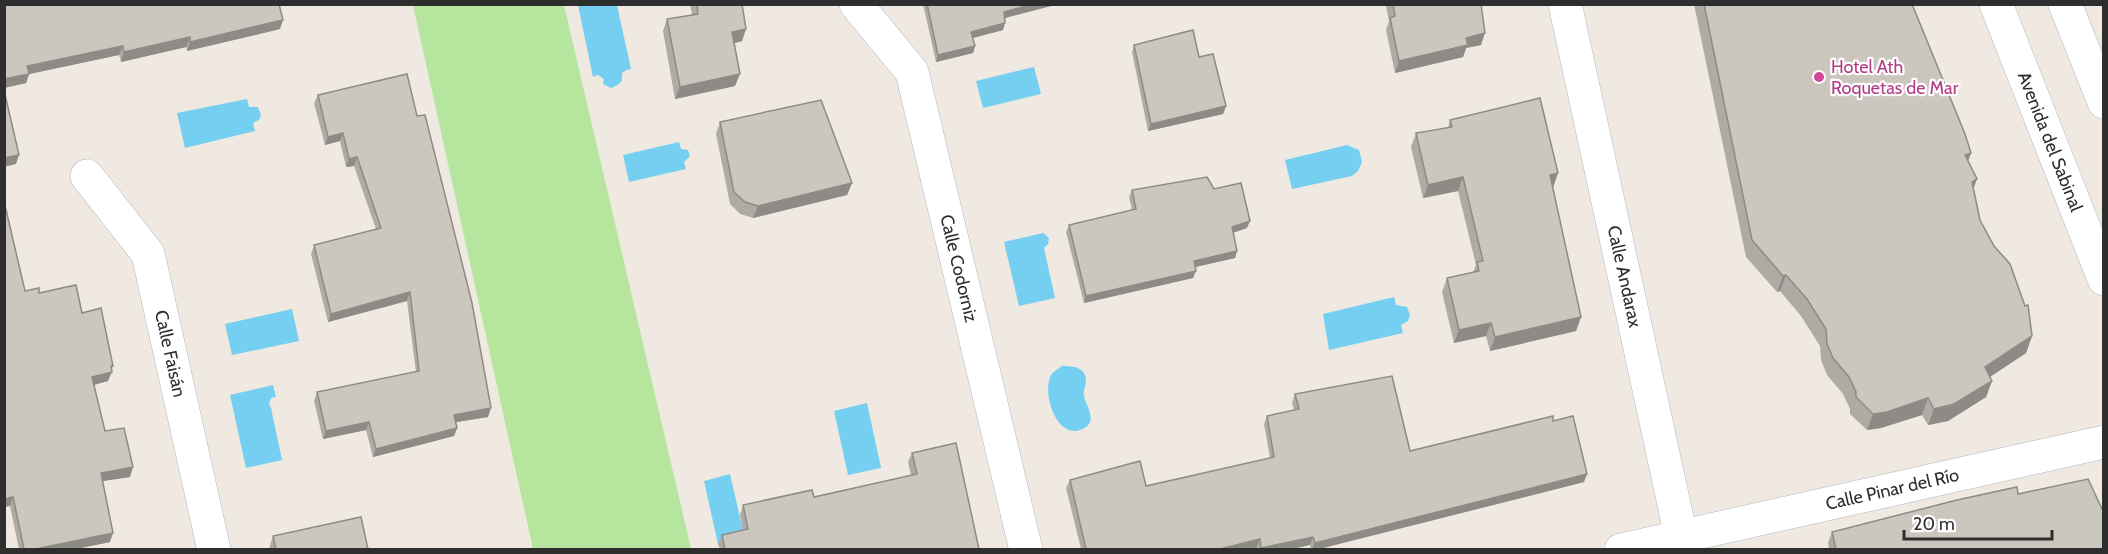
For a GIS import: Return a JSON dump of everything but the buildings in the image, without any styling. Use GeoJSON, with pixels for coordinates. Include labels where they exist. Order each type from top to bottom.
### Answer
{"type":"FeatureCollection","features":[{"type":"Feature","properties":{"kind":"street","name":"Calle Codorniz"},"geometry":{"type":"LineString","coordinates":[[856,4],[912,72],[1026,549]]}},
{"type":"Feature","properties":{"kind":"street","name":"Calle Andarax"},"geometry":{"type":"LineString","coordinates":[[1564,4],[1682,543]]}},
{"type":"Feature","properties":{"kind":"street","name":"Avenida del Sabinal"},"geometry":{"type":"LineString","coordinates":[[1996,4],[2103,279]]}},
{"type":"Feature","properties":{"kind":"street"},"geometry":{"type":"LineString","coordinates":[[2065,4],[2103,102]]}},
{"type":"Feature","properties":{"kind":"street","name":"Calle Faisán"},"geometry":{"type":"LineString","coordinates":[[87,176],[148,254],[214,549]]}},
{"type":"Feature","properties":{"kind":"street","name":"Calle Pinar del Río"},"geometry":{"type":"LineString","coordinates":[[1621,549],[1682,543],[2103,442]]}},
{"type":"Feature","properties":{"kind":"green space"},"geometry":{"type":"Polygon","coordinates":[[[413,5],[564,5],[691,549],[533,549],[413,5]]]}},
{"type":"Feature","properties":{"kind":"water"},"geometry":{"type":"Polygon","coordinates":[[[578,5],[617,5],[631,69],[622,73],[620,83],[611,88],[603,84],[604,79],[598,75],[593,77],[578,5]]]}},
{"type":"Feature","properties":{"kind":"water"},"geometry":{"type":"Polygon","coordinates":[[[1034,67],[1041,94],[983,108],[976,81],[1034,67]]]}},
{"type":"Feature","properties":{"kind":"water"},"geometry":{"type":"Polygon","coordinates":[[[247,99],[249,107],[258,107],[261,115],[259,120],[253,123],[255,131],[185,148],[177,113],[247,99]]]}},
{"type":"Feature","properties":{"kind":"water"},"geometry":{"type":"Polygon","coordinates":[[[679,142],[681,149],[688,150],[690,156],[684,162],[686,169],[629,182],[623,155],[679,142]]]}},
{"type":"Feature","properties":{"kind":"water"},"geometry":{"type":"Polygon","coordinates":[[[1347,145],[1359,150],[1362,162],[1358,171],[1352,176],[1292,189],[1285,160],[1347,145]]]}},
{"type":"Feature","properties":{"kind":"water"},"geometry":{"type":"Polygon","coordinates":[[[1043,233],[1049,238],[1044,248],[1055,298],[1019,306],[1004,242],[1043,233]]]}},
{"type":"Feature","properties":{"kind":"water"},"geometry":{"type":"Polygon","coordinates":[[[1394,297],[1396,305],[1407,307],[1410,315],[1408,321],[1401,325],[1403,333],[1329,350],[1323,314],[1394,297]]]}},
{"type":"Feature","properties":{"kind":"water"},"geometry":{"type":"Polygon","coordinates":[[[292,309],[299,341],[232,355],[225,324],[292,309]]]}},
{"type":"Feature","properties":{"kind":"water"},"geometry":{"type":"Polygon","coordinates":[[[1062,366],[1078,368],[1085,376],[1084,395],[1091,419],[1086,427],[1080,430],[1071,431],[1064,427],[1057,420],[1050,402],[1048,391],[1051,375],[1062,366]]]}},
{"type":"Feature","properties":{"kind":"water"},"geometry":{"type":"Polygon","coordinates":[[[273,385],[276,397],[271,398],[269,404],[282,460],[246,468],[230,395],[273,385]]]}},
{"type":"Feature","properties":{"kind":"water"},"geometry":{"type":"Polygon","coordinates":[[[867,403],[881,468],[848,475],[834,411],[867,403]]]}},
{"type":"Feature","properties":{"kind":"water"},"geometry":{"type":"Polygon","coordinates":[[[730,474],[745,539],[718,544],[704,481],[730,474]]]}},
{"type":"Feature","properties":{"kind":"place","name":"Hotel Ath Roquetas de Mar"},"geometry":{"type":"Point","coordinates":[1819,77]}}]}
